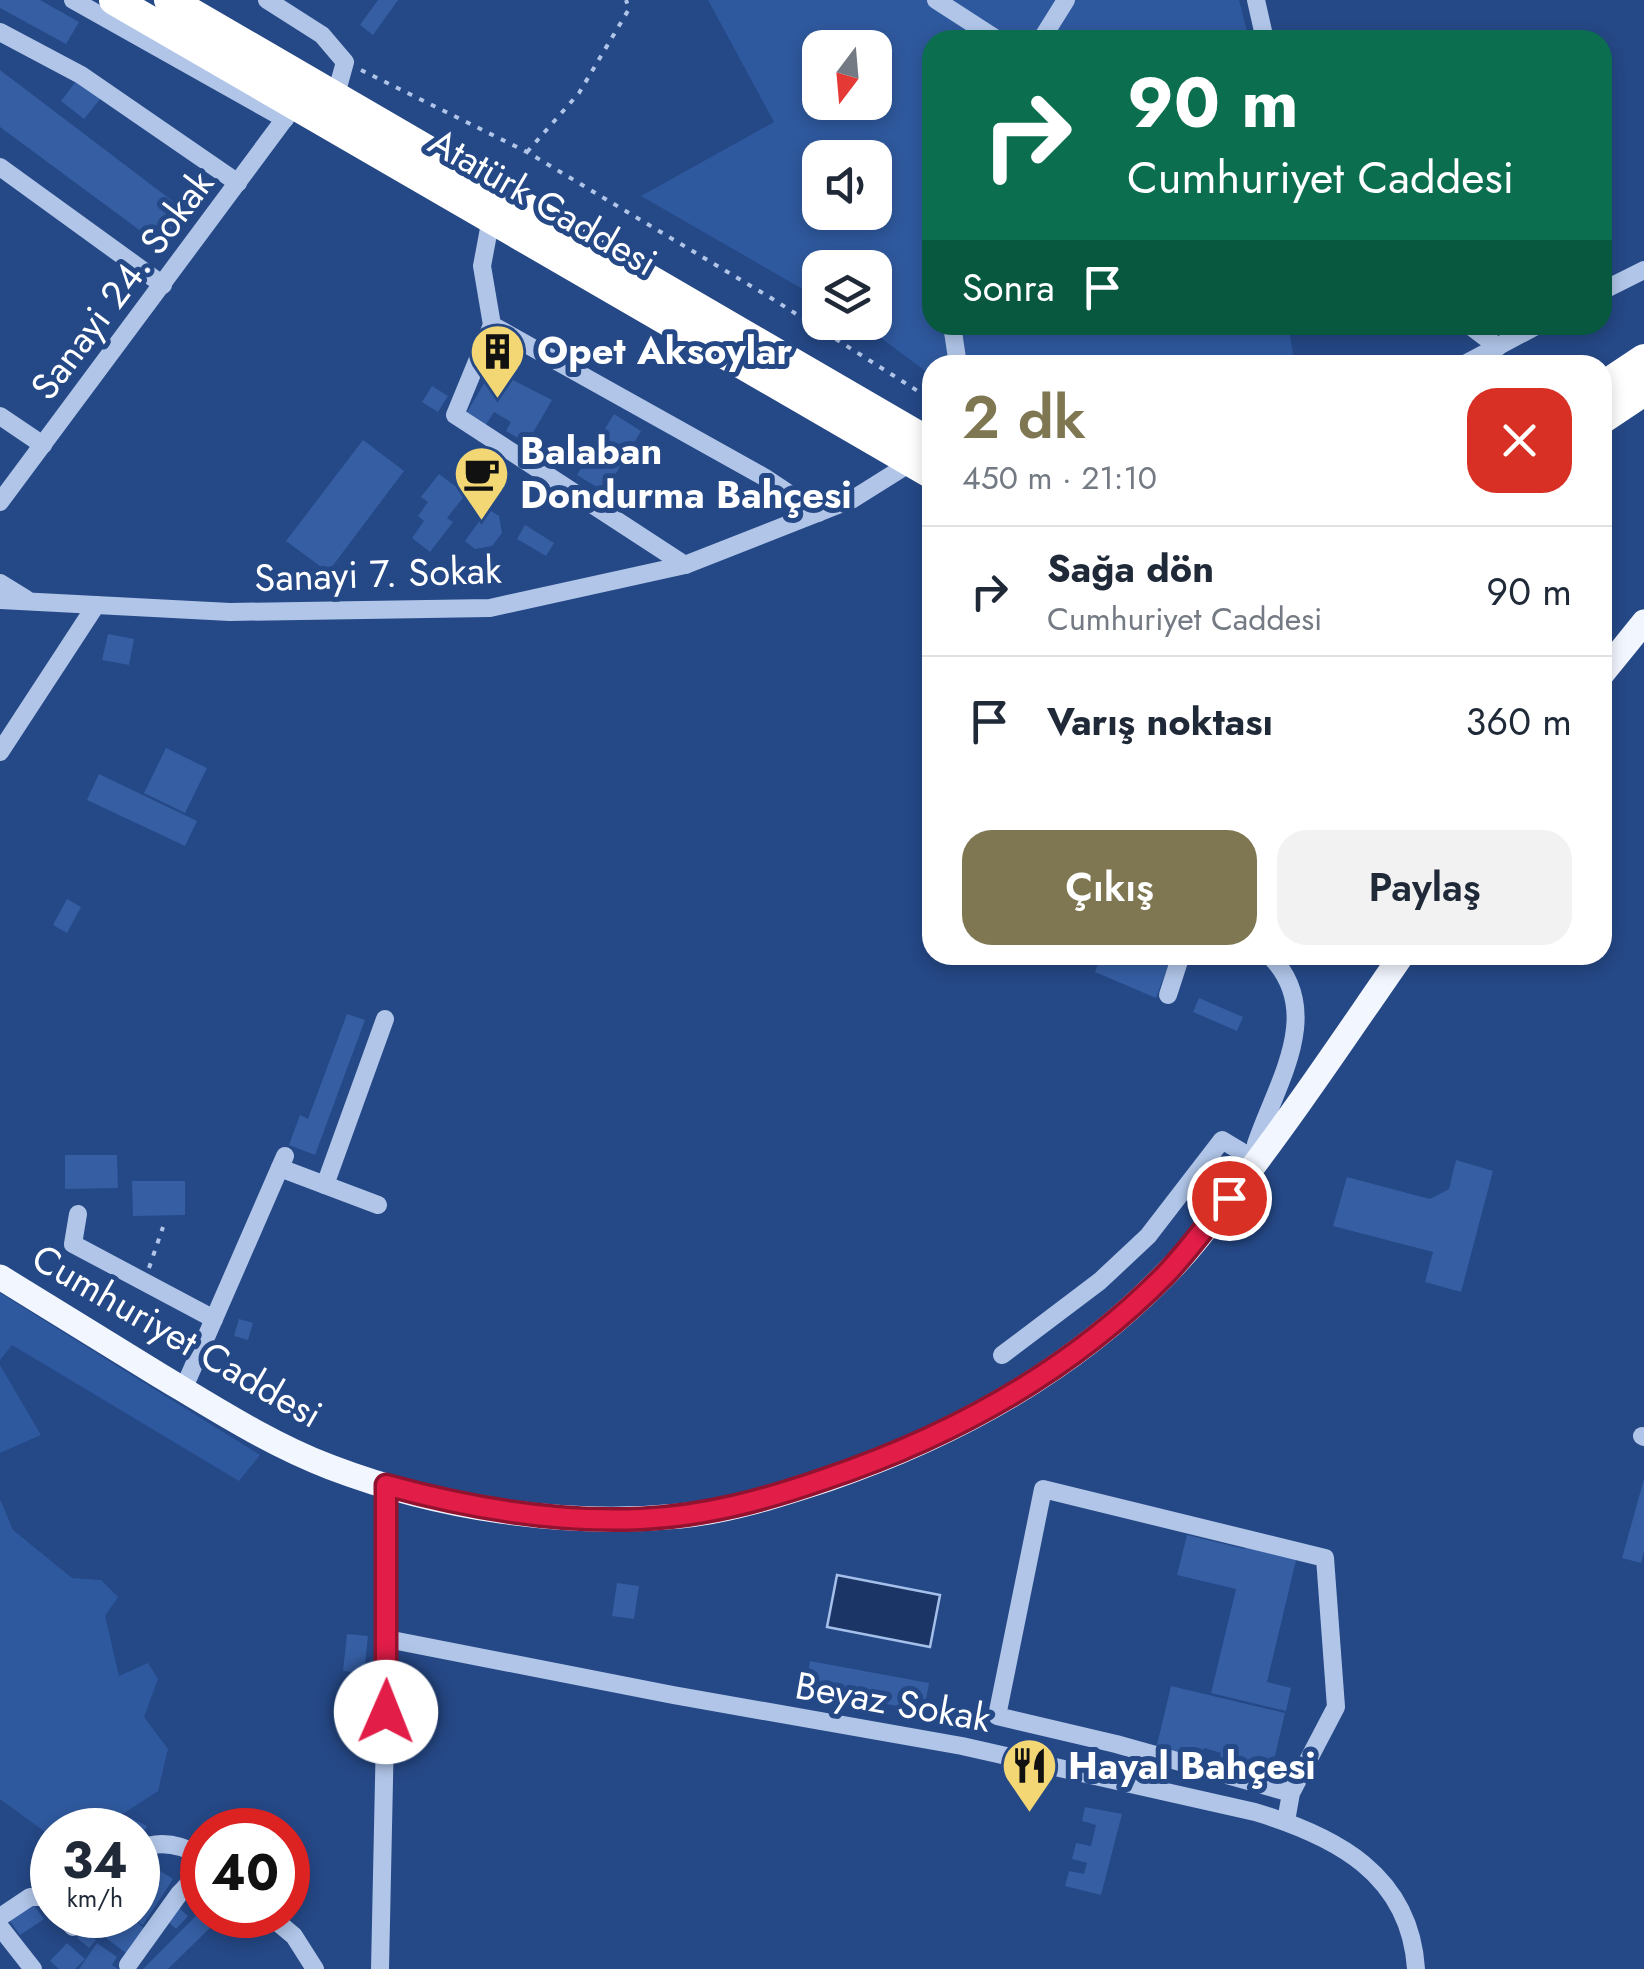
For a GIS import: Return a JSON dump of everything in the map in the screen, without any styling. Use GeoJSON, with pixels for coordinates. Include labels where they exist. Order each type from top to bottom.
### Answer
{"type":"FeatureCollection","features":[{"type":"Feature","properties":{"kind":"highway","name":"Atatürk Caddesi"},"geometry":{"type":"LineString","coordinates":[[114,0],[290,112],[492,218],[922,458]]}},
{"type":"Feature","properties":{"kind":"highway","name":"Atatürk Caddesi"},"geometry":{"type":"LineString","coordinates":[[168,0],[922,458]]}},
{"type":"Feature","properties":{"kind":"highway"},"geometry":{"type":"LineString","coordinates":[[1612,380],[1644,359]]}},
{"type":"Feature","properties":{"kind":"highway"},"geometry":{"type":"LineString","coordinates":[[1612,412],[1644,391]]}},
{"type":"Feature","properties":{"kind":"main road"},"geometry":{"type":"LineString","coordinates":[[1612,662],[1644,622]]}},
{"type":"Feature","properties":{"kind":"main road","name":"Cumhuriyet Caddesi"},"geometry":{"type":"LineString","coordinates":[[0,1277],[183,1390],[283,1445],[386,1485],[504,1511],[639,1519],[731,1508],[868,1465],[986,1412],[1108,1326],[1168,1272],[1257,1161],[1395,965]]}},
{"type":"Feature","properties":{"kind":"street"},"geometry":{"type":"LineString","coordinates":[[73,0],[290,112]]}},
{"type":"Feature","properties":{"kind":"street"},"geometry":{"type":"LineString","coordinates":[[268,0],[322,35],[344,62],[335,98]]}},
{"type":"Feature","properties":{"kind":"street"},"geometry":{"type":"LineString","coordinates":[[936,0],[982,30]]}},
{"type":"Feature","properties":{"kind":"street"},"geometry":{"type":"LineString","coordinates":[[1047,30],[1066,0]]}},
{"type":"Feature","properties":{"kind":"street"},"geometry":{"type":"LineString","coordinates":[[1256,0],[1264,30]]}},
{"type":"Feature","properties":{"kind":"street"},"geometry":{"type":"LineString","coordinates":[[0,32],[81,75],[238,183]]}},
{"type":"Feature","properties":{"kind":"street","name":"Sanayi 24. Sokak"},"geometry":{"type":"LineString","coordinates":[[0,502],[290,112]]}},
{"type":"Feature","properties":{"kind":"street"},"geometry":{"type":"LineString","coordinates":[[0,166],[163,285]]}},
{"type":"Feature","properties":{"kind":"street"},"geometry":{"type":"LineString","coordinates":[[492,218],[482,266],[492,325],[455,415],[685,565]]}},
{"type":"Feature","properties":{"kind":"street"},"geometry":{"type":"LineString","coordinates":[[1612,286],[1644,270]]}},
{"type":"Feature","properties":{"kind":"street"},"geometry":{"type":"LineString","coordinates":[[492,325],[764,477],[818,514]]}},
{"type":"Feature","properties":{"kind":"street"},"geometry":{"type":"LineString","coordinates":[[1483,335],[1498,347]]}},
{"type":"Feature","properties":{"kind":"street"},"geometry":{"type":"LineString","coordinates":[[1482,355],[1520,335]]}},
{"type":"Feature","properties":{"kind":"street"},"geometry":{"type":"LineString","coordinates":[[0,416],[43,445]]}},
{"type":"Feature","properties":{"kind":"street","name":"Sanayi 7. Sokak"},"geometry":{"type":"LineString","coordinates":[[0,600],[230,612],[490,608],[685,565],[854,499],[922,462]]}},
{"type":"Feature","properties":{"kind":"street"},"geometry":{"type":"LineString","coordinates":[[0,583],[31,602]]}},
{"type":"Feature","properties":{"kind":"street"},"geometry":{"type":"LineString","coordinates":[[0,752],[96,605]]}},
{"type":"Feature","properties":{"kind":"street"},"geometry":{"type":"LineString","coordinates":[[1168,995],[1178,965]]}},
{"type":"Feature","properties":{"kind":"street"},"geometry":{"type":"LineString","coordinates":[[1257,1161],[1256,1144],[1297,1030],[1294,990],[1276,965]]}},
{"type":"Feature","properties":{"kind":"street"},"geometry":{"type":"LineString","coordinates":[[325,1185],[386,1019]]}},
{"type":"Feature","properties":{"kind":"street"},"geometry":{"type":"LineString","coordinates":[[1002,1355],[1100,1281],[1148,1236],[1222,1140],[1257,1161]]}},
{"type":"Feature","properties":{"kind":"street"},"geometry":{"type":"LineString","coordinates":[[183,1390],[283,1162],[325,1185],[378,1205]]}},
{"type":"Feature","properties":{"kind":"street"},"geometry":{"type":"LineString","coordinates":[[78,1214],[73,1244],[214,1319]]}},
{"type":"Feature","properties":{"kind":"street"},"geometry":{"type":"LineString","coordinates":[[380,1969],[386,1485]]}},
{"type":"Feature","properties":{"kind":"street"},"geometry":{"type":"LineString","coordinates":[[1286,1821],[1291,1793],[1336,1707],[1325,1558],[1043,1489],[997,1716],[1116,1744],[1291,1793]]}},
{"type":"Feature","properties":{"kind":"street","name":"Beyaz Sokak"},"geometry":{"type":"LineString","coordinates":[[387,1639],[962,1746],[1286,1821],[1333,1840],[1384,1884],[1404,1922],[1416,1969]]}},
{"type":"Feature","properties":{"kind":"street"},"geometry":{"type":"LineString","coordinates":[[128,1965],[180,1893]]}},
{"type":"Feature","properties":{"kind":"street"},"geometry":{"type":"LineString","coordinates":[[0,1918],[30,1897]]}},
{"type":"Feature","properties":{"kind":"street"},"geometry":{"type":"LineString","coordinates":[[0,1927],[33,1969]]}},
{"type":"Feature","properties":{"kind":"street"},"geometry":{"type":"LineString","coordinates":[[295,1938],[315,1969]]}},
{"type":"Feature","properties":{"kind":"path"},"geometry":{"type":"LineString","coordinates":[[527,152],[579,93],[629,9],[626,0]]}},
{"type":"Feature","properties":{"kind":"path"},"geometry":{"type":"LineString","coordinates":[[344,62],[527,152],[922,394]]}},
{"type":"Feature","properties":{"kind":"path"},"geometry":{"type":"LineString","coordinates":[[145,1282],[162,1228]]}},
{"type":"Feature","properties":{"kind":"shaded area"},"geometry":{"type":"Polygon","coordinates":[[[708,0],[1239,0],[1246,30],[922,30],[922,335],[1290,335],[1293,355],[922,355],[922,369],[884,340],[892,340],[892,250],[802,250],[802,289],[641,196],[774,122],[708,0]]]}},
{"type":"Feature","properties":{"kind":"shaded area"},"geometry":{"type":"Polygon","coordinates":[[[0,1293],[260,1455],[239,1481],[12,1345],[0,1360],[0,1293]]]}},
{"type":"Feature","properties":{"kind":"shaded area"},"geometry":{"type":"Polygon","coordinates":[[[0,1365],[41,1435],[0,1453],[0,1365]]]}},
{"type":"Feature","properties":{"kind":"shaded area"},"geometry":{"type":"Polygon","coordinates":[[[0,1499],[13,1530],[72,1578],[101,1580],[118,1597],[105,1616],[119,1676],[148,1663],[158,1679],[144,1717],[168,1749],[158,1791],[132,1808],[30,1808],[30,1821],[0,1799],[0,1499]]]}},
{"type":"Feature","properties":{"kind":"shaded area"},"geometry":{"type":"Polygon","coordinates":[[[837,1575],[940,1595],[930,1647],[827,1627],[837,1575]]]}},
{"type":"Feature","properties":{"kind":"building"},"geometry":{"type":"Polygon","coordinates":[[[0,0],[40,0],[79,22],[66,44],[0,8],[0,0]]]}},
{"type":"Feature","properties":{"kind":"building"},"geometry":{"type":"Polygon","coordinates":[[[378,0],[398,0],[373,35],[360,25],[378,0]]]}},
{"type":"Feature","properties":{"kind":"building"},"geometry":{"type":"Polygon","coordinates":[[[0,70],[187,212],[161,246],[0,127],[0,70]]]}},
{"type":"Feature","properties":{"kind":"building"},"geometry":{"type":"Polygon","coordinates":[[[77,80],[101,98],[84,119],[61,101],[77,80]]]}},
{"type":"Feature","properties":{"kind":"building","name":"Opet Aksoylar"},"geometry":{"type":"Polygon","coordinates":[[[500,356],[520,368],[513,380],[552,400],[527,443],[506,431],[511,422],[494,412],[482,431],[463,419],[500,356]]]}},
{"type":"Feature","properties":{"kind":"building"},"geometry":{"type":"Polygon","coordinates":[[[432,386],[448,396],[438,412],[422,402],[432,386]]]}},
{"type":"Feature","properties":{"kind":"building","name":"Opet Aksoylar"},"geometry":{"type":"Polygon","coordinates":[[[614,414],[641,431],[605,492],[577,475],[614,414]]]}},
{"type":"Feature","properties":{"kind":"building"},"geometry":{"type":"Polygon","coordinates":[[[363,440],[404,471],[328,572],[286,541],[363,440]]]}},
{"type":"Feature","properties":{"kind":"building"},"geometry":{"type":"Polygon","coordinates":[[[439,474],[466,494],[447,518],[453,522],[430,552],[412,538],[424,521],[418,516],[428,502],[421,497],[439,474]]]}},
{"type":"Feature","properties":{"kind":"building"},"geometry":{"type":"Polygon","coordinates":[[[488,509],[499,516],[502,533],[492,546],[475,549],[465,541],[488,509]]]}},
{"type":"Feature","properties":{"kind":"building"},"geometry":{"type":"Polygon","coordinates":[[[525,525],[554,543],[546,556],[517,539],[525,525]]]}},
{"type":"Feature","properties":{"kind":"building"},"geometry":{"type":"Polygon","coordinates":[[[108,634],[134,639],[129,665],[102,660],[108,634]]]}},
{"type":"Feature","properties":{"kind":"building"},"geometry":{"type":"Polygon","coordinates":[[[166,748],[207,768],[185,813],[144,793],[166,748]]]}},
{"type":"Feature","properties":{"kind":"building"},"geometry":{"type":"Polygon","coordinates":[[[99,774],[197,821],[185,846],[87,800],[99,774]]]}},
{"type":"Feature","properties":{"kind":"building"},"geometry":{"type":"Polygon","coordinates":[[[67,899],[81,907],[67,933],[53,925],[67,899]]]}},
{"type":"Feature","properties":{"kind":"building"},"geometry":{"type":"Polygon","coordinates":[[[1097,965],[1168,965],[1156,998],[1095,972],[1097,965]]]}},
{"type":"Feature","properties":{"kind":"building"},"geometry":{"type":"Polygon","coordinates":[[[1199,998],[1243,1017],[1237,1031],[1193,1012],[1199,998]]]}},
{"type":"Feature","properties":{"kind":"building"},"geometry":{"type":"Polygon","coordinates":[[[347,1014],[365,1020],[315,1155],[289,1145],[300,1115],[308,1119],[347,1014]]]}},
{"type":"Feature","properties":{"kind":"building"},"geometry":{"type":"Polygon","coordinates":[[[65,1155],[117,1155],[118,1188],[65,1189],[65,1155]]]}},
{"type":"Feature","properties":{"kind":"building"},"geometry":{"type":"Polygon","coordinates":[[[1456,1160],[1493,1171],[1461,1292],[1425,1282],[1433,1252],[1333,1226],[1347,1177],[1430,1199],[1449,1189],[1456,1160]]]}},
{"type":"Feature","properties":{"kind":"building"},"geometry":{"type":"Polygon","coordinates":[[[132,1181],[185,1181],[185,1215],[133,1216],[132,1181]]]}},
{"type":"Feature","properties":{"kind":"building"},"geometry":{"type":"Polygon","coordinates":[[[239,1319],[253,1323],[248,1340],[234,1336],[239,1319]]]}},
{"type":"Feature","properties":{"kind":"building"},"geometry":{"type":"Polygon","coordinates":[[[1644,1479],[1644,1551],[1641,1563],[1622,1558],[1644,1479]]]}},
{"type":"Feature","properties":{"kind":"building"},"geometry":{"type":"Polygon","coordinates":[[[1187,1535],[1297,1556],[1267,1682],[1291,1688],[1286,1711],[1211,1693],[1236,1589],[1177,1575],[1187,1535]]]}},
{"type":"Feature","properties":{"kind":"building"},"geometry":{"type":"Polygon","coordinates":[[[617,1583],[639,1586],[634,1619],[612,1616],[617,1583]]]}},
{"type":"Feature","properties":{"kind":"building"},"geometry":{"type":"Polygon","coordinates":[[[347,1634],[368,1636],[364,1673],[343,1671],[347,1634]]]}},
{"type":"Feature","properties":{"kind":"building"},"geometry":{"type":"Polygon","coordinates":[[[810,1661],[929,1683],[924,1711],[805,1689],[810,1661]]]}},
{"type":"Feature","properties":{"kind":"building"},"geometry":{"type":"Polygon","coordinates":[[[1171,1686],[1285,1713],[1269,1781],[1217,1768],[1221,1753],[1204,1748],[1201,1759],[1156,1749],[1171,1686]]]}},
{"type":"Feature","properties":{"kind":"building"},"geometry":{"type":"Polygon","coordinates":[[[1085,1807],[1122,1814],[1101,1895],[1065,1886],[1069,1871],[1084,1874],[1087,1863],[1072,1859],[1076,1843],[1091,1846],[1096,1825],[1082,1821],[1085,1807]]]}},
{"type":"Feature","properties":{"kind":"building"},"geometry":{"type":"Polygon","coordinates":[[[160,1871],[173,1879],[160,1899],[160,1871]]]}},
{"type":"Feature","properties":{"kind":"building"},"geometry":{"type":"Polygon","coordinates":[[[30,1906],[30,1928],[20,1935],[9,1920],[30,1906]]]}},
{"type":"Feature","properties":{"kind":"building"},"geometry":{"type":"Polygon","coordinates":[[[177,1906],[180,1909],[180,1925],[176,1929],[165,1919],[177,1906]]]}},
{"type":"Feature","properties":{"kind":"building"},"geometry":{"type":"Polygon","coordinates":[[[180,1932],[180,1938],[200,1938],[168,1969],[143,1969],[180,1932]]]}},
{"type":"Feature","properties":{"kind":"building"},"geometry":{"type":"Polygon","coordinates":[[[77,1938],[94,1938],[89,1948],[77,1938]]]}},
{"type":"Feature","properties":{"kind":"building"},"geometry":{"type":"Polygon","coordinates":[[[106,1938],[137,1938],[126,1953],[106,1938]]]}},
{"type":"Feature","properties":{"kind":"building"},"geometry":{"type":"Polygon","coordinates":[[[67,1943],[85,1959],[75,1969],[59,1969],[50,1961],[67,1943]]]}},
{"type":"Feature","properties":{"kind":"building"},"geometry":{"type":"Polygon","coordinates":[[[97,1943],[117,1957],[112,1965],[118,1969],[79,1969],[97,1943]]]}},
{"type":"Feature","properties":{"kind":"place","name":"Opet Aksoylar"},"geometry":{"type":"Point","coordinates":[498,400]}},
{"type":"Feature","properties":{"kind":"place","name":"Balaban Dondurma Bahçesi"},"geometry":{"type":"Point","coordinates":[481,522]}},
{"type":"Feature","properties":{"kind":"place","name":"Hayal Bahçesi"},"geometry":{"type":"Point","coordinates":[1029,1815]}},
{"type":"Feature","properties":{"kind":"route"},"geometry":{"type":"LineString","coordinates":[[386,1712],[386,1485],[504,1511],[639,1519],[731,1508],[868,1465],[986,1412],[1078,1350],[1168,1272],[1229,1198]]}}]}
